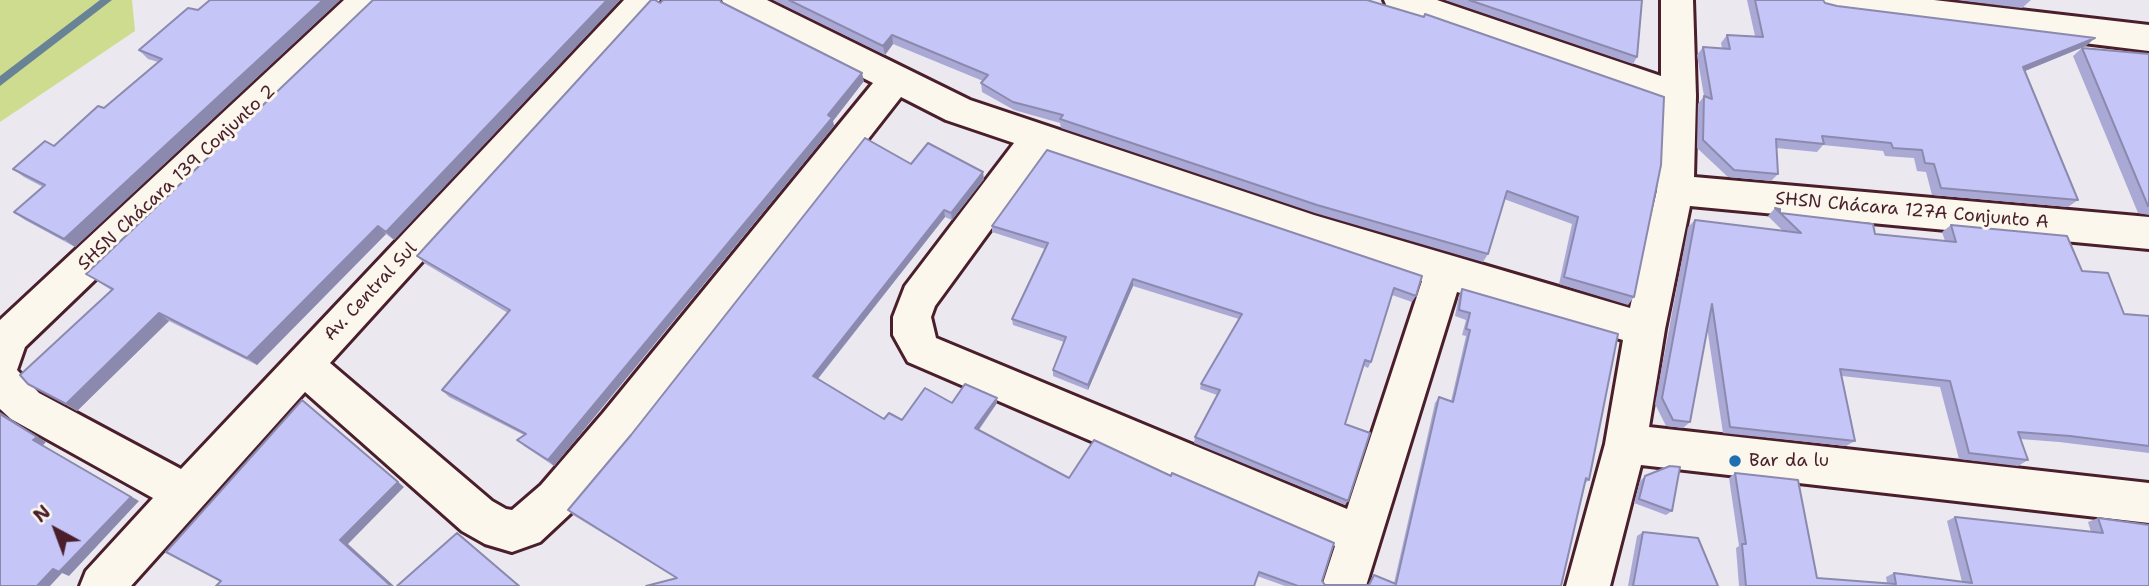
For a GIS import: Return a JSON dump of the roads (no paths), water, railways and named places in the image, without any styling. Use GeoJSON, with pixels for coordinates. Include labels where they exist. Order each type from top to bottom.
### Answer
{"type":"FeatureCollection","features":[{"type":"Feature","properties":{"kind":"street","name":"SHSN Chácara 139 Conjunto 2"},"geometry":{"type":"LineString","coordinates":[[0,364],[9,337],[365,0]]}},
{"type":"Feature","properties":{"kind":"street","name":"Av. Central Sul"},"geometry":{"type":"LineString","coordinates":[[102,586],[303,365],[644,0]]}},
{"type":"Feature","properties":{"kind":"street"},"geometry":{"type":"LineString","coordinates":[[738,0],[958,110],[1444,272],[1645,329]]}},
{"type":"Feature","properties":{"kind":"street"},"geometry":{"type":"LineString","coordinates":[[1400,0],[1679,96]]}},
{"type":"Feature","properties":{"kind":"street"},"geometry":{"type":"LineString","coordinates":[[1588,586],[1626,444],[1645,329],[1675,190],[1679,96],[1677,0]]}},
{"type":"Feature","properties":{"kind":"street"},"geometry":{"type":"LineString","coordinates":[[1831,0],[2149,38]]}},
{"type":"Feature","properties":{"kind":"street"},"geometry":{"type":"LineString","coordinates":[[303,365],[477,516],[500,529],[512,531],[525,527],[556,499],[618,426],[897,78]]}},
{"type":"Feature","properties":{"kind":"street"},"geometry":{"type":"LineString","coordinates":[[1038,138],[919,298],[912,317],[914,335],[922,350],[1362,536]]}},
{"type":"Feature","properties":{"kind":"street","name":"SHSN Chácara 127A Conjunto A"},"geometry":{"type":"LineString","coordinates":[[1675,190],[2149,233]]}},
{"type":"Feature","properties":{"kind":"street"},"geometry":{"type":"LineString","coordinates":[[1344,586],[1444,272]]}},
{"type":"Feature","properties":{"kind":"street"},"geometry":{"type":"LineString","coordinates":[[13,391],[186,494]]}},
{"type":"Feature","properties":{"kind":"street"},"geometry":{"type":"LineString","coordinates":[[1626,444],[2149,503]]}},
{"type":"Feature","properties":{"kind":"waterway"},"geometry":{"type":"LineString","coordinates":[[0,82],[107,0]]}},
{"type":"Feature","properties":{"kind":"place","name":"Bar da lu"},"geometry":{"type":"Point","coordinates":[1735,461]}}]}
